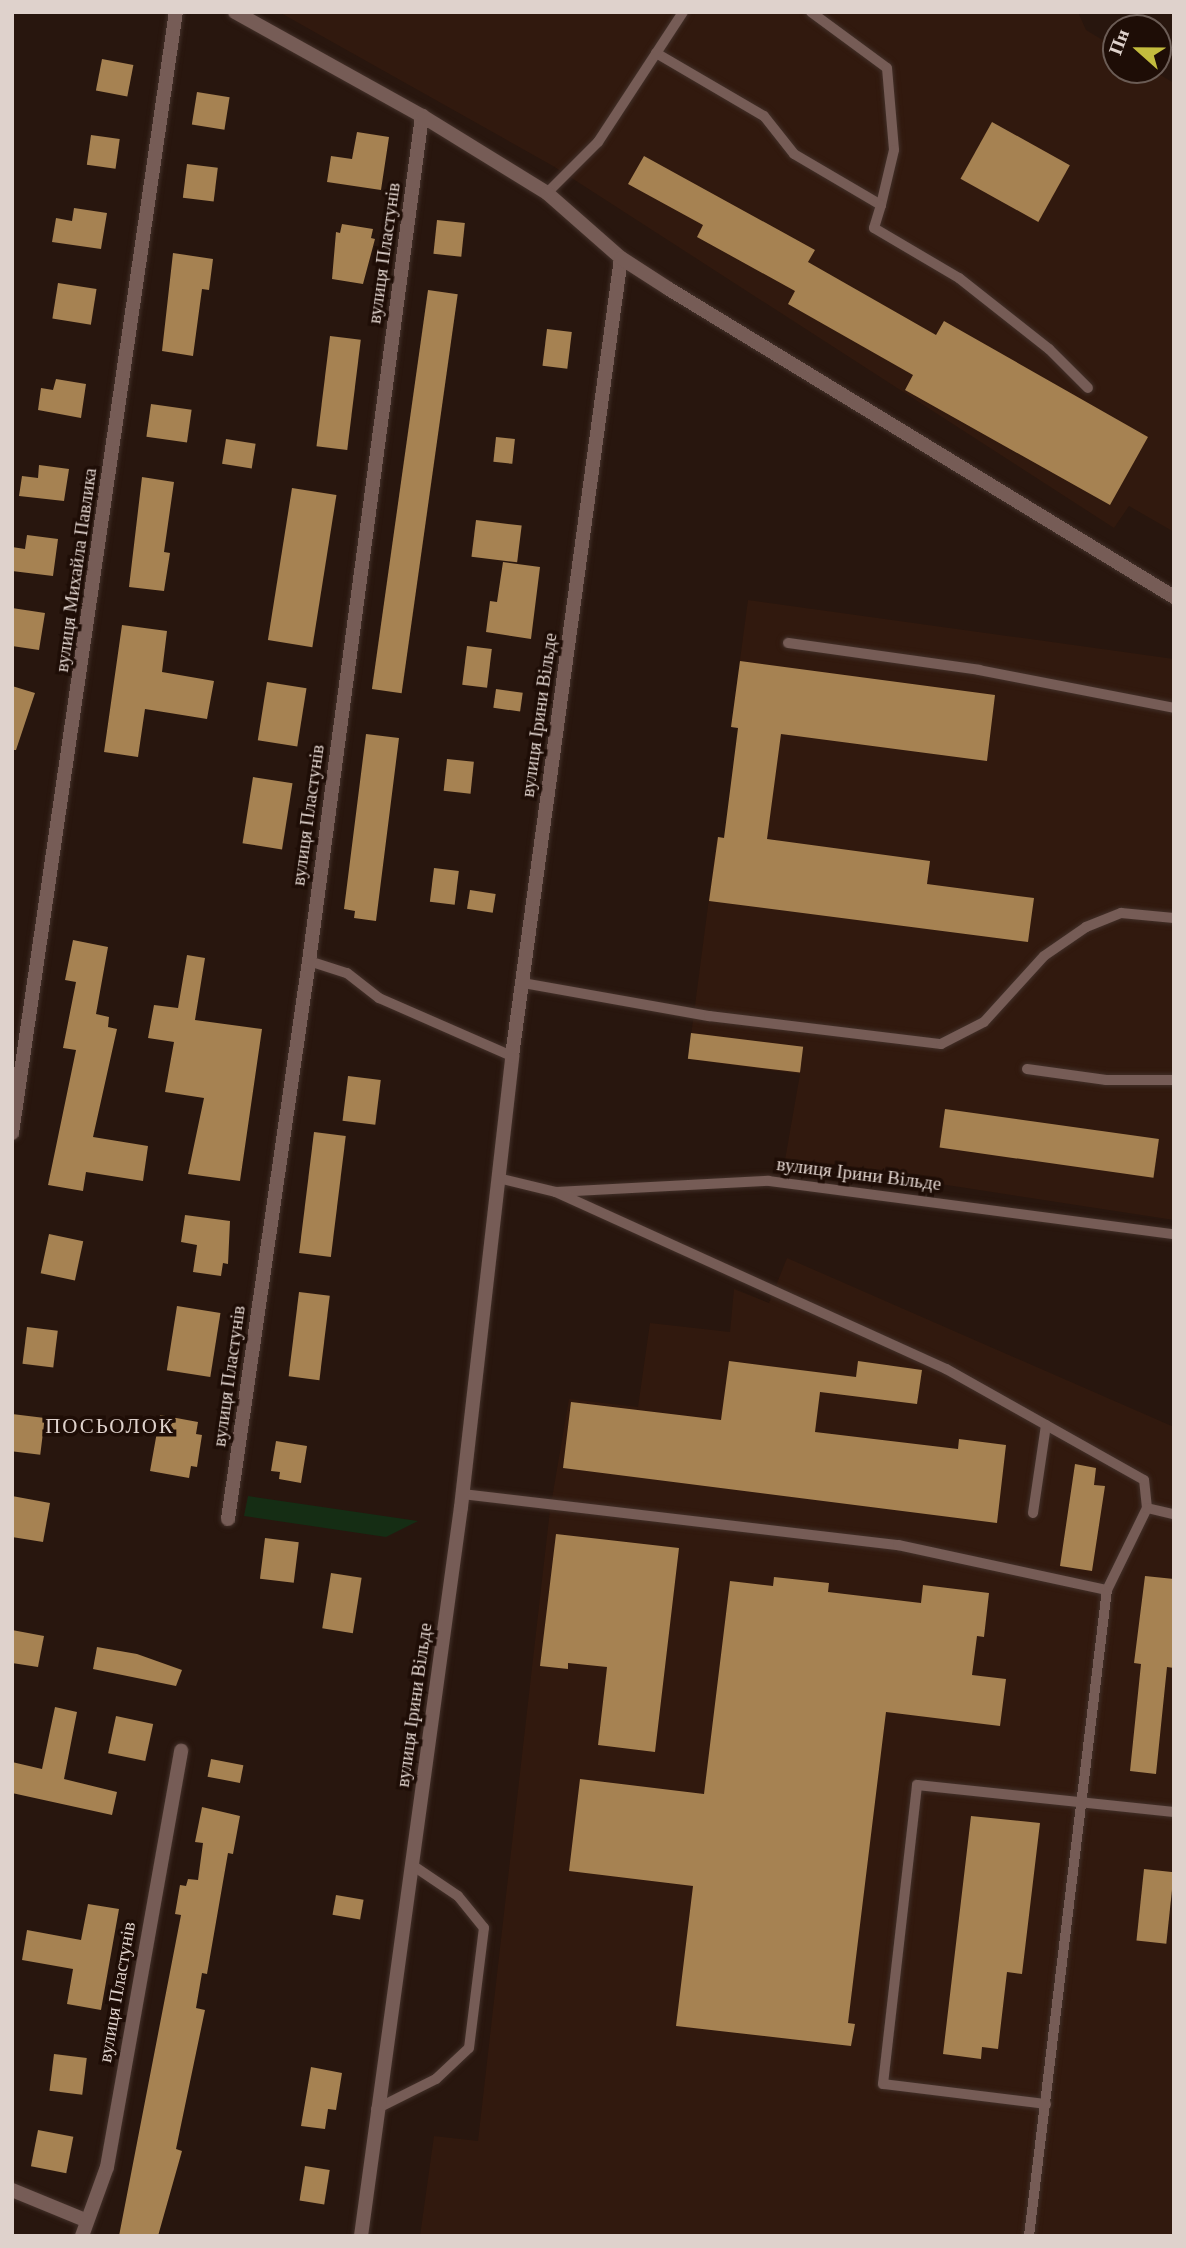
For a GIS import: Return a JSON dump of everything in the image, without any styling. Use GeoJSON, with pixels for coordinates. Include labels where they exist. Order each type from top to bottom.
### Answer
{"type":"FeatureCollection","features":[{"type":"Feature","properties":{"kind":"street","name":"вулиця Михайла Павлика"},"geometry":{"type":"LineString","coordinates":[[12,1133],[176,12]]}},
{"type":"Feature","properties":{"kind":"street"},"geometry":{"type":"LineString","coordinates":[[235,12],[422,116],[547,193],[621,258],[1174,597]]}},
{"type":"Feature","properties":{"kind":"street","name":"вулиця Пластунів"},"geometry":{"type":"LineString","coordinates":[[228,1519],[309,961],[422,116]]}},
{"type":"Feature","properties":{"kind":"street","name":"вулиця Ірини Вільде"},"geometry":{"type":"LineString","coordinates":[[361,2236],[376,2109],[463,1494],[512,1056],[621,258]]}},
{"type":"Feature","properties":{"kind":"street","name":"вулиця Пластунів"},"geometry":{"type":"LineString","coordinates":[[82,2236],[85,2220],[107,2167],[181,1751]]}},
{"type":"Feature","properties":{"kind":"street"},"geometry":{"type":"LineString","coordinates":[[12,2190],[85,2220]]}},
{"type":"Feature","properties":{"kind":"lane"},"geometry":{"type":"LineString","coordinates":[[547,193],[598,142],[683,12]]}},
{"type":"Feature","properties":{"kind":"lane"},"geometry":{"type":"LineString","coordinates":[[811,12],[887,68],[894,150],[874,228],[960,278],[1049,349],[1088,388]]}},
{"type":"Feature","properties":{"kind":"lane"},"geometry":{"type":"LineString","coordinates":[[656,53],[764,116],[794,154],[881,205]]}},
{"type":"Feature","properties":{"kind":"lane"},"geometry":{"type":"LineString","coordinates":[[788,643],[979,670],[1174,708]]}},
{"type":"Feature","properties":{"kind":"lane"},"geometry":{"type":"LineString","coordinates":[[523,983],[701,1014],[941,1044],[985,1022],[1044,956],[1086,927],[1121,913],[1174,918]]}},
{"type":"Feature","properties":{"kind":"lane"},"geometry":{"type":"LineString","coordinates":[[309,961],[347,972],[379,998],[512,1056]]}},
{"type":"Feature","properties":{"kind":"lane"},"geometry":{"type":"LineString","coordinates":[[1027,1069],[1106,1080],[1174,1080]]}},
{"type":"Feature","properties":{"kind":"lane","name":"вулиця Ірини Вільде"},"geometry":{"type":"LineString","coordinates":[[498,1178],[556,1192],[769,1181],[1174,1234]]}},
{"type":"Feature","properties":{"kind":"lane"},"geometry":{"type":"LineString","coordinates":[[556,1192],[946,1368],[1144,1480],[1147,1508],[1107,1590],[1085,1803],[1029,2236]]}},
{"type":"Feature","properties":{"kind":"lane"},"geometry":{"type":"LineString","coordinates":[[1033,1513],[1046,1425]]}},
{"type":"Feature","properties":{"kind":"lane"},"geometry":{"type":"LineString","coordinates":[[463,1494],[898,1545],[1107,1590]]}},
{"type":"Feature","properties":{"kind":"lane"},"geometry":{"type":"LineString","coordinates":[[1147,1508],[1174,1514]]}},
{"type":"Feature","properties":{"kind":"lane"},"geometry":{"type":"LineString","coordinates":[[1046,2104],[883,2084],[917,1785],[1174,1812]]}},
{"type":"Feature","properties":{"kind":"lane"},"geometry":{"type":"LineString","coordinates":[[376,2109],[436,2079],[469,2048],[484,1928],[458,1896],[412,1865]]}},
{"type":"Feature","properties":{"kind":"shaded area"},"geometry":{"type":"Polygon","coordinates":[[[279,12],[1078,12],[1086,30],[1102,40],[1102,84],[1174,83],[1174,532],[1129,506],[1114,528],[553,166],[279,12]]]}},
{"type":"Feature","properties":{"kind":"shaded area"},"geometry":{"type":"Polygon","coordinates":[[[748,600],[1174,659],[1174,1220],[785,1160],[800,1074],[688,1059],[717,837],[724,837],[738,728],[731,727],[748,600]]]}},
{"type":"Feature","properties":{"kind":"shaded area"},"geometry":{"type":"Polygon","coordinates":[[[787,1258],[1174,1427],[1174,2236],[420,2236],[434,2136],[478,2141],[550,1510],[569,1399],[638,1407],[650,1323],[730,1332],[734,1289],[769,1303],[787,1258]]]}},
{"type":"Feature","properties":{"kind":"green space"},"geometry":{"type":"Polygon","coordinates":[[[248,1496],[418,1521],[386,1537],[244,1516],[248,1496]]]}},
{"type":"Feature","properties":{"kind":"building"},"geometry":{"type":"Polygon","coordinates":[[[102,59],[133,65],[127,97],[96,90],[102,59]]]}},
{"type":"Feature","properties":{"kind":"building"},"geometry":{"type":"Polygon","coordinates":[[[197,92],[230,97],[224,130],[192,125],[197,92]]]}},
{"type":"Feature","properties":{"kind":"building"},"geometry":{"type":"Polygon","coordinates":[[[992,122],[1070,165],[1038,222],[960,179],[992,122]]]}},
{"type":"Feature","properties":{"kind":"building"},"geometry":{"type":"Polygon","coordinates":[[[357,132],[389,137],[381,190],[327,182],[331,156],[352,159],[357,132]]]}},
{"type":"Feature","properties":{"kind":"building"},"geometry":{"type":"Polygon","coordinates":[[[91,135],[120,139],[116,169],[87,165],[91,135]]]}},
{"type":"Feature","properties":{"kind":"building"},"geometry":{"type":"Polygon","coordinates":[[[644,156],[815,250],[808,262],[936,335],[944,321],[1148,437],[1110,505],[905,390],[913,375],[788,304],[795,291],[697,237],[703,225],[628,184],[644,156]]]}},
{"type":"Feature","properties":{"kind":"building"},"geometry":{"type":"Polygon","coordinates":[[[187,164],[218,168],[214,202],[183,198],[187,164]]]}},
{"type":"Feature","properties":{"kind":"building"},"geometry":{"type":"Polygon","coordinates":[[[74,208],[107,213],[101,249],[52,242],[56,218],[72,221],[74,208]]]}},
{"type":"Feature","properties":{"kind":"building"},"geometry":{"type":"Polygon","coordinates":[[[437,220],[465,223],[461,257],[433,254],[437,220]]]}},
{"type":"Feature","properties":{"kind":"building"},"geometry":{"type":"Polygon","coordinates":[[[342,224],[373,229],[371,238],[375,239],[363,284],[332,279],[336,232],[340,233],[342,224]]]}},
{"type":"Feature","properties":{"kind":"building"},"geometry":{"type":"Polygon","coordinates":[[[173,253],[213,259],[209,290],[202,289],[193,356],[162,351],[173,253]]]}},
{"type":"Feature","properties":{"kind":"building"},"geometry":{"type":"Polygon","coordinates":[[[58,283],[97,289],[91,325],[52,319],[58,283]]]}},
{"type":"Feature","properties":{"kind":"building"},"geometry":{"type":"Polygon","coordinates":[[[428,290],[458,294],[402,693],[372,689],[428,290]]]}},
{"type":"Feature","properties":{"kind":"building"},"geometry":{"type":"Polygon","coordinates":[[[547,329],[572,332],[567,369],[542,366],[547,329]]]}},
{"type":"Feature","properties":{"kind":"building"},"geometry":{"type":"Polygon","coordinates":[[[330,336],[361,340],[347,450],[316,446],[330,336]]]}},
{"type":"Feature","properties":{"kind":"building"},"geometry":{"type":"Polygon","coordinates":[[[56,379],[86,384],[81,418],[38,410],[41,388],[53,390],[56,379]]]}},
{"type":"Feature","properties":{"kind":"building"},"geometry":{"type":"Polygon","coordinates":[[[151,404],[192,410],[187,442],[146,437],[151,404]]]}},
{"type":"Feature","properties":{"kind":"building"},"geometry":{"type":"Polygon","coordinates":[[[496,437],[515,439],[512,464],[493,462],[496,437]]]}},
{"type":"Feature","properties":{"kind":"building"},"geometry":{"type":"Polygon","coordinates":[[[226,439],[256,444],[252,468],[222,464],[226,439]]]}},
{"type":"Feature","properties":{"kind":"building"},"geometry":{"type":"Polygon","coordinates":[[[39,465],[69,469],[64,501],[19,496],[22,476],[38,478],[39,465]]]}},
{"type":"Feature","properties":{"kind":"building"},"geometry":{"type":"Polygon","coordinates":[[[142,477],[174,482],[164,552],[170,553],[164,591],[129,587],[142,477]]]}},
{"type":"Feature","properties":{"kind":"building"},"geometry":{"type":"Polygon","coordinates":[[[292,488],[336,495],[312,647],[268,640],[292,488]]]}},
{"type":"Feature","properties":{"kind":"building"},"geometry":{"type":"Polygon","coordinates":[[[476,520],[522,526],[517,562],[471,557],[476,520]]]}},
{"type":"Feature","properties":{"kind":"building"},"geometry":{"type":"Polygon","coordinates":[[[27,535],[58,539],[53,576],[12,571],[12,547],[25,549],[27,535]]]}},
{"type":"Feature","properties":{"kind":"building"},"geometry":{"type":"Polygon","coordinates":[[[503,562],[540,567],[531,639],[486,632],[490,601],[497,602],[503,562]]]}},
{"type":"Feature","properties":{"kind":"building"},"geometry":{"type":"Polygon","coordinates":[[[12,608],[45,613],[39,650],[12,646],[12,608]]]}},
{"type":"Feature","properties":{"kind":"building"},"geometry":{"type":"Polygon","coordinates":[[[122,625],[167,631],[162,672],[214,681],[207,719],[145,709],[138,757],[104,752],[122,625]]]}},
{"type":"Feature","properties":{"kind":"building"},"geometry":{"type":"Polygon","coordinates":[[[467,646],[492,649],[487,688],[462,685],[467,646]]]}},
{"type":"Feature","properties":{"kind":"building"},"geometry":{"type":"Polygon","coordinates":[[[740,661],[995,695],[987,761],[781,734],[767,839],[930,861],[927,884],[1034,898],[1028,942],[709,901],[718,837],[724,838],[738,728],[731,727],[740,661]]]}},
{"type":"Feature","properties":{"kind":"building"},"geometry":{"type":"Polygon","coordinates":[[[267,682],[307,688],[297,747],[258,740],[267,682]]]}},
{"type":"Feature","properties":{"kind":"building"},"geometry":{"type":"Polygon","coordinates":[[[12,686],[35,693],[16,750],[12,750],[12,686]]]}},
{"type":"Feature","properties":{"kind":"building"},"geometry":{"type":"Polygon","coordinates":[[[496,689],[523,693],[520,712],[493,708],[496,689]]]}},
{"type":"Feature","properties":{"kind":"building"},"geometry":{"type":"Polygon","coordinates":[[[366,734],[399,738],[376,921],[354,918],[355,911],[344,909],[366,734]]]}},
{"type":"Feature","properties":{"kind":"building"},"geometry":{"type":"Polygon","coordinates":[[[447,759],[474,762],[471,794],[444,791],[447,759]]]}},
{"type":"Feature","properties":{"kind":"building"},"geometry":{"type":"Polygon","coordinates":[[[253,777],[293,783],[282,849],[243,843],[253,777]]]}},
{"type":"Feature","properties":{"kind":"building"},"geometry":{"type":"Polygon","coordinates":[[[434,868],[459,871],[455,905],[430,902],[434,868]]]}},
{"type":"Feature","properties":{"kind":"building"},"geometry":{"type":"Polygon","coordinates":[[[470,890],[496,894],[493,913],[467,909],[470,890]]]}},
{"type":"Feature","properties":{"kind":"building"},"geometry":{"type":"Polygon","coordinates":[[[73,940],[108,947],[96,1014],[109,1017],[108,1027],[117,1029],[93,1137],[148,1146],[143,1181],[86,1172],[83,1191],[48,1185],[76,1050],[63,1048],[76,982],[65,980],[73,940]]]}},
{"type":"Feature","properties":{"kind":"building"},"geometry":{"type":"Polygon","coordinates":[[[187,955],[205,958],[195,1020],[262,1029],[240,1181],[188,1174],[204,1098],[165,1092],[174,1042],[148,1038],[154,1005],[178,1008],[187,955]]]}},
{"type":"Feature","properties":{"kind":"building"},"geometry":{"type":"Polygon","coordinates":[[[691,1033],[803,1047],[800,1073],[688,1059],[691,1033]]]}},
{"type":"Feature","properties":{"kind":"building"},"geometry":{"type":"Polygon","coordinates":[[[348,1076],[381,1080],[375,1125],[343,1121],[348,1076]]]}},
{"type":"Feature","properties":{"kind":"building"},"geometry":{"type":"Polygon","coordinates":[[[945,1109],[1159,1139],[1153,1178],[940,1148],[945,1109]]]}},
{"type":"Feature","properties":{"kind":"building"},"geometry":{"type":"Polygon","coordinates":[[[314,1132],[346,1136],[331,1257],[299,1253],[314,1132]]]}},
{"type":"Feature","properties":{"kind":"building"},"geometry":{"type":"Polygon","coordinates":[[[185,1215],[230,1221],[228,1264],[223,1263],[221,1276],[193,1272],[197,1245],[181,1242],[185,1215]]]}},
{"type":"Feature","properties":{"kind":"building"},"geometry":{"type":"Polygon","coordinates":[[[49,1234],[83,1241],[75,1280],[41,1273],[49,1234]]]}},
{"type":"Feature","properties":{"kind":"building"},"geometry":{"type":"Polygon","coordinates":[[[299,1292],[330,1296],[319,1380],[289,1376],[299,1292]]]}},
{"type":"Feature","properties":{"kind":"building"},"geometry":{"type":"Polygon","coordinates":[[[177,1306],[220,1313],[210,1377],[167,1370],[177,1306]]]}},
{"type":"Feature","properties":{"kind":"building"},"geometry":{"type":"Polygon","coordinates":[[[27,1327],[58,1331],[53,1368],[22,1364],[27,1327]]]}},
{"type":"Feature","properties":{"kind":"building"},"geometry":{"type":"Polygon","coordinates":[[[729,1361],[856,1377],[858,1361],[922,1370],[917,1404],[820,1392],[815,1432],[958,1449],[959,1439],[1006,1445],[997,1523],[563,1468],[571,1402],[721,1420],[729,1361]]]}},
{"type":"Feature","properties":{"kind":"building"},"geometry":{"type":"Polygon","coordinates":[[[12,1414],[45,1418],[40,1455],[12,1451],[12,1414]]]}},
{"type":"Feature","properties":{"kind":"building"},"geometry":{"type":"Polygon","coordinates":[[[160,1415],[198,1422],[196,1434],[202,1435],[197,1467],[191,1466],[189,1478],[150,1471],[160,1415]]]}},
{"type":"Feature","properties":{"kind":"building"},"geometry":{"type":"Polygon","coordinates":[[[276,1441],[307,1446],[301,1483],[279,1479],[280,1472],[271,1471],[276,1441]]]}},
{"type":"Feature","properties":{"kind":"building"},"geometry":{"type":"Polygon","coordinates":[[[1075,1464],[1096,1468],[1094,1485],[1105,1486],[1092,1571],[1060,1566],[1075,1464]]]}},
{"type":"Feature","properties":{"kind":"building"},"geometry":{"type":"Polygon","coordinates":[[[12,1496],[50,1503],[43,1542],[12,1537],[12,1496]]]}},
{"type":"Feature","properties":{"kind":"building"},"geometry":{"type":"Polygon","coordinates":[[[556,1534],[679,1548],[655,1752],[598,1745],[607,1667],[568,1663],[568,1669],[540,1666],[556,1534]]]}},
{"type":"Feature","properties":{"kind":"building"},"geometry":{"type":"Polygon","coordinates":[[[265,1538],[299,1542],[294,1583],[260,1579],[265,1538]]]}},
{"type":"Feature","properties":{"kind":"building"},"geometry":{"type":"Polygon","coordinates":[[[331,1573],[362,1578],[353,1633],[322,1628],[331,1573]]]}},
{"type":"Feature","properties":{"kind":"building"},"geometry":{"type":"Polygon","coordinates":[[[1145,1576],[1174,1579],[1174,1668],[1167,1667],[1156,1774],[1130,1771],[1141,1664],[1134,1663],[1145,1576]]]}},
{"type":"Feature","properties":{"kind":"building"},"geometry":{"type":"Polygon","coordinates":[[[774,1577],[829,1583],[828,1592],[921,1603],[923,1585],[989,1593],[984,1637],[977,1636],[972,1675],[1006,1679],[1000,1726],[886,1712],[848,2023],[855,2024],[851,2046],[676,2026],[693,1886],[569,1871],[580,1779],[704,1794],[730,1581],[773,1586],[774,1577]]]}},
{"type":"Feature","properties":{"kind":"building"},"geometry":{"type":"Polygon","coordinates":[[[12,1630],[44,1636],[38,1667],[12,1663],[12,1630]]]}},
{"type":"Feature","properties":{"kind":"building"},"geometry":{"type":"Polygon","coordinates":[[[97,1647],[137,1654],[182,1670],[176,1686],[93,1669],[97,1647]]]}},
{"type":"Feature","properties":{"kind":"building"},"geometry":{"type":"Polygon","coordinates":[[[55,1707],[77,1712],[64,1779],[117,1792],[112,1815],[12,1793],[12,1762],[42,1769],[55,1707]]]}},
{"type":"Feature","properties":{"kind":"building"},"geometry":{"type":"Polygon","coordinates":[[[116,1716],[153,1724],[145,1761],[108,1753],[116,1716]]]}},
{"type":"Feature","properties":{"kind":"building"},"geometry":{"type":"Polygon","coordinates":[[[211,1759],[243,1765],[240,1783],[208,1777],[211,1759]]]}},
{"type":"Feature","properties":{"kind":"building"},"geometry":{"type":"Polygon","coordinates":[[[202,1807],[240,1816],[233,1854],[228,1853],[207,1974],[202,1973],[196,2008],[205,2010],[176,2149],[182,2151],[158,2236],[119,2236],[181,1915],[175,1914],[180,1885],[186,1886],[188,1879],[198,1880],[203,1843],[195,1842],[202,1807]]]}},
{"type":"Feature","properties":{"kind":"building"},"geometry":{"type":"Polygon","coordinates":[[[971,1816],[1040,1823],[1022,1974],[1007,1972],[998,2049],[982,2047],[981,2059],[943,2054],[971,1816]]]}},
{"type":"Feature","properties":{"kind":"building"},"geometry":{"type":"Polygon","coordinates":[[[1144,1869],[1174,1872],[1166,1944],[1136,1941],[1144,1869]]]}},
{"type":"Feature","properties":{"kind":"building"},"geometry":{"type":"Polygon","coordinates":[[[336,1895],[364,1900],[360,1920],[333,1915],[336,1895]]]}},
{"type":"Feature","properties":{"kind":"building"},"geometry":{"type":"Polygon","coordinates":[[[88,1904],[119,1909],[101,2010],[67,2004],[73,1969],[22,1960],[27,1930],[81,1940],[88,1904]]]}},
{"type":"Feature","properties":{"kind":"building"},"geometry":{"type":"Polygon","coordinates":[[[54,2054],[87,2058],[82,2095],[49,2091],[54,2054]]]}},
{"type":"Feature","properties":{"kind":"building"},"geometry":{"type":"Polygon","coordinates":[[[311,2067],[342,2073],[336,2110],[328,2109],[325,2129],[301,2126],[311,2067]]]}},
{"type":"Feature","properties":{"kind":"building"},"geometry":{"type":"Polygon","coordinates":[[[38,2130],[73,2137],[66,2173],[31,2166],[38,2130]]]}},
{"type":"Feature","properties":{"kind":"building"},"geometry":{"type":"Polygon","coordinates":[[[305,2166],[330,2170],[324,2204],[300,2201],[305,2166]]]}},
{"type":"Feature","properties":{"kind":"district","name":"ПОСЬОЛОК"},"geometry":{"type":"Point","coordinates":[110,1426]}}]}
